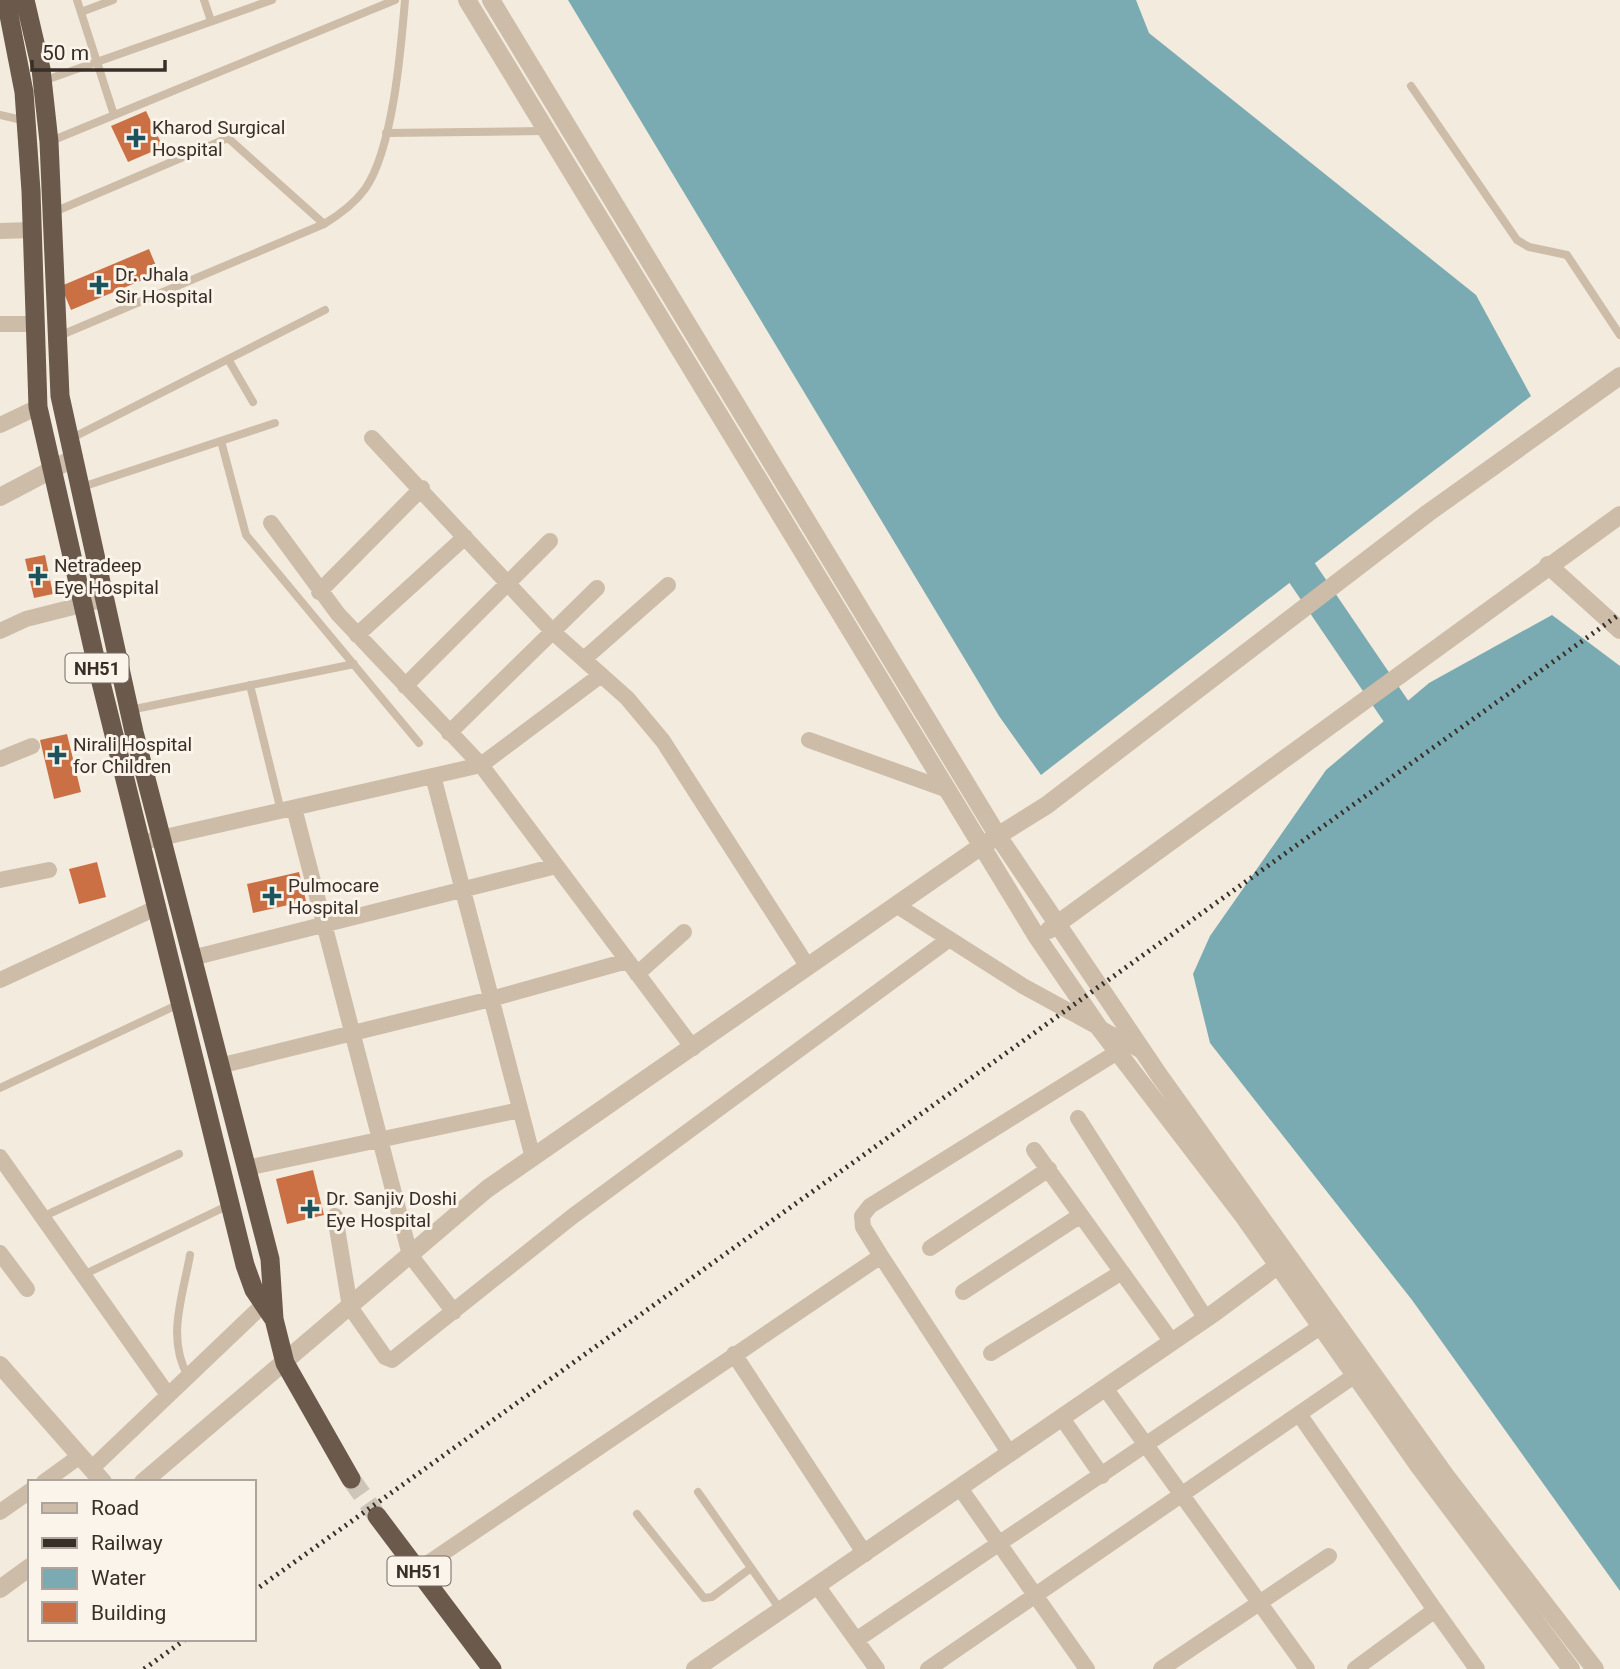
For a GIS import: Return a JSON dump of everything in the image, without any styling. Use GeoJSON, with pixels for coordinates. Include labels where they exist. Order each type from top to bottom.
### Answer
{"type":"FeatureCollection","features":[{"type":"Feature","properties":{"kind":"highway","name":"NH51"},"geometry":{"type":"LineString","coordinates":[[10,2],[43,82],[49,142],[60,396],[129,710],[152,840],[158,907],[245,1265],[269,1312],[285,1363],[351,1479]]}},
{"type":"Feature","properties":{"kind":"highway","name":"NH51"},"geometry":{"type":"LineString","coordinates":[[10,2],[24,92],[38,407],[83,604],[152,840],[191,958],[270,1259],[269,1312]]}},
{"type":"Feature","properties":{"kind":"highway","name":"NH51"},"geometry":{"type":"LineString","coordinates":[[377,1516],[492,1669]]}},
{"type":"Feature","properties":{"kind":"street"},"geometry":{"type":"LineString","coordinates":[[467,0],[944,789],[1037,937],[1100,1029],[1244,1217],[1283,1261],[1320,1328],[1571,1669]]}},
{"type":"Feature","properties":{"kind":"street"},"geometry":{"type":"LineString","coordinates":[[491,0],[998,836],[1283,1261],[1595,1669]]}},
{"type":"Feature","properties":{"kind":"street"},"geometry":{"type":"LineString","coordinates":[[0,231],[32,230]]}},
{"type":"Feature","properties":{"kind":"street"},"geometry":{"type":"LineString","coordinates":[[0,324],[34,324]]}},
{"type":"Feature","properties":{"kind":"street"},"geometry":{"type":"LineString","coordinates":[[146,1480],[487,1189],[980,847],[1047,805],[1428,513],[1620,376]]}},
{"type":"Feature","properties":{"kind":"street"},"geometry":{"type":"LineString","coordinates":[[0,425],[38,407]]}},
{"type":"Feature","properties":{"kind":"street"},"geometry":{"type":"LineString","coordinates":[[372,438],[422,488],[554,633],[627,698],[663,741],[808,967]]}},
{"type":"Feature","properties":{"kind":"street"},"geometry":{"type":"LineString","coordinates":[[0,497],[51,470],[72,449]]}},
{"type":"Feature","properties":{"kind":"street"},"geometry":{"type":"LineString","coordinates":[[763,487],[780,476]]}},
{"type":"Feature","properties":{"kind":"street"},"geometry":{"type":"LineString","coordinates":[[319,592],[422,488]]}},
{"type":"Feature","properties":{"kind":"street"},"geometry":{"type":"LineString","coordinates":[[1037,937],[1620,515]]}},
{"type":"Feature","properties":{"kind":"street"},"geometry":{"type":"LineString","coordinates":[[271,523],[319,592],[481,765],[693,1048]]}},
{"type":"Feature","properties":{"kind":"street"},"geometry":{"type":"LineString","coordinates":[[357,635],[465,537]]}},
{"type":"Feature","properties":{"kind":"street"},"geometry":{"type":"LineString","coordinates":[[405,686],[550,541]]}},
{"type":"Feature","properties":{"kind":"street"},"geometry":{"type":"LineString","coordinates":[[1548,565],[1620,630]]}},
{"type":"Feature","properties":{"kind":"street"},"geometry":{"type":"LineString","coordinates":[[584,659],[668,584]]}},
{"type":"Feature","properties":{"kind":"street"},"geometry":{"type":"LineString","coordinates":[[449,733],[597,588]]}},
{"type":"Feature","properties":{"kind":"street"},"geometry":{"type":"LineString","coordinates":[[0,631],[26,619],[105,598]]}},
{"type":"Feature","properties":{"kind":"street"},"geometry":{"type":"LineString","coordinates":[[152,840],[481,765],[601,675]]}},
{"type":"Feature","properties":{"kind":"street"},"geometry":{"type":"LineString","coordinates":[[809,740],[944,789]]}},
{"type":"Feature","properties":{"kind":"street"},"geometry":{"type":"LineString","coordinates":[[0,759],[32,746]]}},
{"type":"Feature","properties":{"kind":"street"},"geometry":{"type":"LineString","coordinates":[[433,776],[533,1158]]}},
{"type":"Feature","properties":{"kind":"street"},"geometry":{"type":"LineString","coordinates":[[287,809],[324,925],[410,1255],[454,1312]]}},
{"type":"Feature","properties":{"kind":"street"},"geometry":{"type":"LineString","coordinates":[[191,958],[556,866]]}},
{"type":"Feature","properties":{"kind":"street"},"geometry":{"type":"LineString","coordinates":[[0,880],[49,870]]}},
{"type":"Feature","properties":{"kind":"street"},"geometry":{"type":"LineString","coordinates":[[896,905],[947,940],[1143,1051]]}},
{"type":"Feature","properties":{"kind":"street"},"geometry":{"type":"LineString","coordinates":[[0,979],[158,907]]}},
{"type":"Feature","properties":{"kind":"street"},"geometry":{"type":"LineString","coordinates":[[219,1066],[632,967],[684,932]]}},
{"type":"Feature","properties":{"kind":"street"},"geometry":{"type":"LineString","coordinates":[[335,1216],[350,1307],[385,1357],[392,1360],[572,1216],[947,940]]}},
{"type":"Feature","properties":{"kind":"street"},"geometry":{"type":"LineString","coordinates":[[1010,1454],[881,1256],[863,1227],[862,1216],[870,1206],[1119,1051]]}},
{"type":"Feature","properties":{"kind":"street"},"geometry":{"type":"LineString","coordinates":[[246,1168],[520,1110]]}},
{"type":"Feature","properties":{"kind":"street"},"geometry":{"type":"LineString","coordinates":[[1078,1118],[1206,1319]]}},
{"type":"Feature","properties":{"kind":"street"},"geometry":{"type":"LineString","coordinates":[[1034,1150],[1172,1342]]}},
{"type":"Feature","properties":{"kind":"street"},"geometry":{"type":"LineString","coordinates":[[0,1157],[168,1395]]}},
{"type":"Feature","properties":{"kind":"street"},"geometry":{"type":"LineString","coordinates":[[930,1248],[1049,1169]]}},
{"type":"Feature","properties":{"kind":"street"},"geometry":{"type":"LineString","coordinates":[[963,1292],[1081,1215]]}},
{"type":"Feature","properties":{"kind":"street"},"geometry":{"type":"LineString","coordinates":[[0,1253],[27,1289]]}},
{"type":"Feature","properties":{"kind":"street"},"geometry":{"type":"LineString","coordinates":[[418,1570],[881,1256]]}},
{"type":"Feature","properties":{"kind":"street"},"geometry":{"type":"LineString","coordinates":[[695,1669],[782,1612],[1206,1319],[1283,1261]]}},
{"type":"Feature","properties":{"kind":"street"},"geometry":{"type":"LineString","coordinates":[[992,1353],[1122,1272]]}},
{"type":"Feature","properties":{"kind":"street"},"geometry":{"type":"LineString","coordinates":[[51,1480],[92,1469],[188,1376],[269,1312]]}},
{"type":"Feature","properties":{"kind":"street"},"geometry":{"type":"LineString","coordinates":[[856,1640],[1320,1328]]}},
{"type":"Feature","properties":{"kind":"street"},"geometry":{"type":"LineString","coordinates":[[734,1354],[865,1554]]}},
{"type":"Feature","properties":{"kind":"street"},"geometry":{"type":"LineString","coordinates":[[0,1365],[92,1469]]}},
{"type":"Feature","properties":{"kind":"street"},"geometry":{"type":"LineString","coordinates":[[938,1666],[1035,1595],[1354,1376]]}},
{"type":"Feature","properties":{"kind":"street"},"geometry":{"type":"LineString","coordinates":[[1105,1388],[1307,1669]]}},
{"type":"Feature","properties":{"kind":"street"},"geometry":{"type":"LineString","coordinates":[[1298,1414],[1477,1669]]}},
{"type":"Feature","properties":{"kind":"street"},"geometry":{"type":"LineString","coordinates":[[1062,1418],[1102,1476]]}},
{"type":"Feature","properties":{"kind":"street"},"geometry":{"type":"LineString","coordinates":[[960,1488],[1087,1669]]}},
{"type":"Feature","properties":{"kind":"street"},"geometry":{"type":"LineString","coordinates":[[0,1512],[28,1492]]}},
{"type":"Feature","properties":{"kind":"street"},"geometry":{"type":"LineString","coordinates":[[1161,1669],[1329,1556]]}},
{"type":"Feature","properties":{"kind":"street"},"geometry":{"type":"LineString","coordinates":[[0,1589],[28,1568]]}},
{"type":"Feature","properties":{"kind":"street"},"geometry":{"type":"LineString","coordinates":[[818,1587],[877,1669]]}},
{"type":"Feature","properties":{"kind":"street"},"geometry":{"type":"LineString","coordinates":[[1355,1669],[1435,1610]]}},
{"type":"Feature","properties":{"kind":"lane"},"geometry":{"type":"LineString","coordinates":[[77,0],[114,115]]}},
{"type":"Feature","properties":{"kind":"lane"},"geometry":{"type":"LineString","coordinates":[[81,12],[113,0]]}},
{"type":"Feature","properties":{"kind":"lane"},"geometry":{"type":"LineString","coordinates":[[204,0],[211,21]]}},
{"type":"Feature","properties":{"kind":"lane"},"geometry":{"type":"LineString","coordinates":[[43,82],[272,0]]}},
{"type":"Feature","properties":{"kind":"lane"},"geometry":{"type":"LineString","coordinates":[[49,142],[395,0]]}},
{"type":"Feature","properties":{"kind":"lane"},"geometry":{"type":"LineString","coordinates":[[56,337],[324,224],[341,213],[366,188],[379,160],[386,134],[405,0]]}},
{"type":"Feature","properties":{"kind":"lane"},"geometry":{"type":"LineString","coordinates":[[1411,86],[1517,240],[1529,247],[1567,255],[1620,335]]}},
{"type":"Feature","properties":{"kind":"lane"},"geometry":{"type":"LineString","coordinates":[[0,114],[26,121]]}},
{"type":"Feature","properties":{"kind":"lane"},"geometry":{"type":"LineString","coordinates":[[386,134],[546,131]]}},
{"type":"Feature","properties":{"kind":"lane"},"geometry":{"type":"LineString","coordinates":[[52,213],[228,138],[324,224]]}},
{"type":"Feature","properties":{"kind":"lane"},"geometry":{"type":"LineString","coordinates":[[72,449],[228,359],[325,310]]}},
{"type":"Feature","properties":{"kind":"lane"},"geometry":{"type":"LineString","coordinates":[[228,359],[253,402]]}},
{"type":"Feature","properties":{"kind":"lane"},"geometry":{"type":"LineString","coordinates":[[80,487],[275,423]]}},
{"type":"Feature","properties":{"kind":"lane"},"geometry":{"type":"LineString","coordinates":[[221,441],[246,535],[419,743]]}},
{"type":"Feature","properties":{"kind":"lane"},"geometry":{"type":"LineString","coordinates":[[129,710],[354,664]]}},
{"type":"Feature","properties":{"kind":"lane"},"geometry":{"type":"LineString","coordinates":[[250,685],[287,809]]}},
{"type":"Feature","properties":{"kind":"lane"},"geometry":{"type":"LineString","coordinates":[[0,1088],[181,1003]]}},
{"type":"Feature","properties":{"kind":"lane"},"geometry":{"type":"LineString","coordinates":[[42,1217],[179,1154]]}},
{"type":"Feature","properties":{"kind":"lane"},"geometry":{"type":"LineString","coordinates":[[83,1275],[230,1204]]}},
{"type":"Feature","properties":{"kind":"lane"},"geometry":{"type":"LineString","coordinates":[[188,1376],[181,1363],[176,1335],[190,1255]]}},
{"type":"Feature","properties":{"kind":"lane"},"geometry":{"type":"LineString","coordinates":[[698,1492],[782,1612]]}},
{"type":"Feature","properties":{"kind":"lane"},"geometry":{"type":"LineString","coordinates":[[637,1514],[705,1598],[712,1597],[751,1568]]}},
{"type":"Feature","properties":{"kind":"water"},"geometry":{"type":"Polygon","coordinates":[[[568,0],[1136,0],[1149,33],[1476,295],[1531,396],[1041,775],[999,716],[568,0]]]}},
{"type":"Feature","properties":{"kind":"water"},"geometry":{"type":"Polygon","coordinates":[[[1552,615],[1620,666],[1620,1591],[1412,1300],[1210,1043],[1193,974],[1210,936],[1326,770],[1429,683],[1552,615]]]}},
{"type":"Feature","properties":{"kind":"building"},"geometry":{"type":"Polygon","coordinates":[[[146,111],[163,147],[128,162],[111,126],[146,111]]]}},
{"type":"Feature","properties":{"kind":"building"},"geometry":{"type":"Polygon","coordinates":[[[149,249],[159,273],[71,310],[61,286],[149,249]]]}},
{"type":"Feature","properties":{"kind":"building"},"geometry":{"type":"Polygon","coordinates":[[[45,555],[53,594],[34,598],[25,559],[45,555]]]}},
{"type":"Feature","properties":{"kind":"building"},"geometry":{"type":"Polygon","coordinates":[[[67,734],[81,792],[54,799],[40,740],[67,734]]]}},
{"type":"Feature","properties":{"kind":"building"},"geometry":{"type":"Polygon","coordinates":[[[97,862],[106,897],[79,904],[69,869],[97,862]]]}},
{"type":"Feature","properties":{"kind":"building"},"geometry":{"type":"Polygon","coordinates":[[[299,872],[306,901],[253,913],[247,884],[299,872]]]}},
{"type":"Feature","properties":{"kind":"building"},"geometry":{"type":"Polygon","coordinates":[[[313,1170],[324,1215],[287,1224],[276,1179],[313,1170]]]}},
{"type":"Feature","properties":{"kind":"waterway"},"geometry":{"type":"LineString","coordinates":[[1279,539],[1419,745]]}},
{"type":"Feature","properties":{"kind":"tunnel"},"geometry":{"type":"LineString","coordinates":[[351,1479],[377,1516]]}},
{"type":"Feature","properties":{"kind":"railway"},"geometry":{"type":"LineString","coordinates":[[256,1590],[1620,614]]}},
{"type":"Feature","properties":{"kind":"railway"},"geometry":{"type":"LineString","coordinates":[[144,1669],[183,1641]]}},
{"type":"Feature","properties":{"kind":"place","name":"Kharod Surgical Hospital"},"geometry":{"type":"Point","coordinates":[136,138]}},
{"type":"Feature","properties":{"kind":"place","name":"Dr. Jhala Sir Hospital"},"geometry":{"type":"Point","coordinates":[99,285]}},
{"type":"Feature","properties":{"kind":"place","name":"Netradeep Eye Hospital"},"geometry":{"type":"Point","coordinates":[38,576]}},
{"type":"Feature","properties":{"kind":"place","name":"Nirali Hospital for Children"},"geometry":{"type":"Point","coordinates":[57,755]}},
{"type":"Feature","properties":{"kind":"place","name":"Pulmocare Hospital"},"geometry":{"type":"Point","coordinates":[272,896]}},
{"type":"Feature","properties":{"kind":"place","name":"Dr. Sanjiv Doshi Eye Hospital"},"geometry":{"type":"Point","coordinates":[310,1209]}}]}
